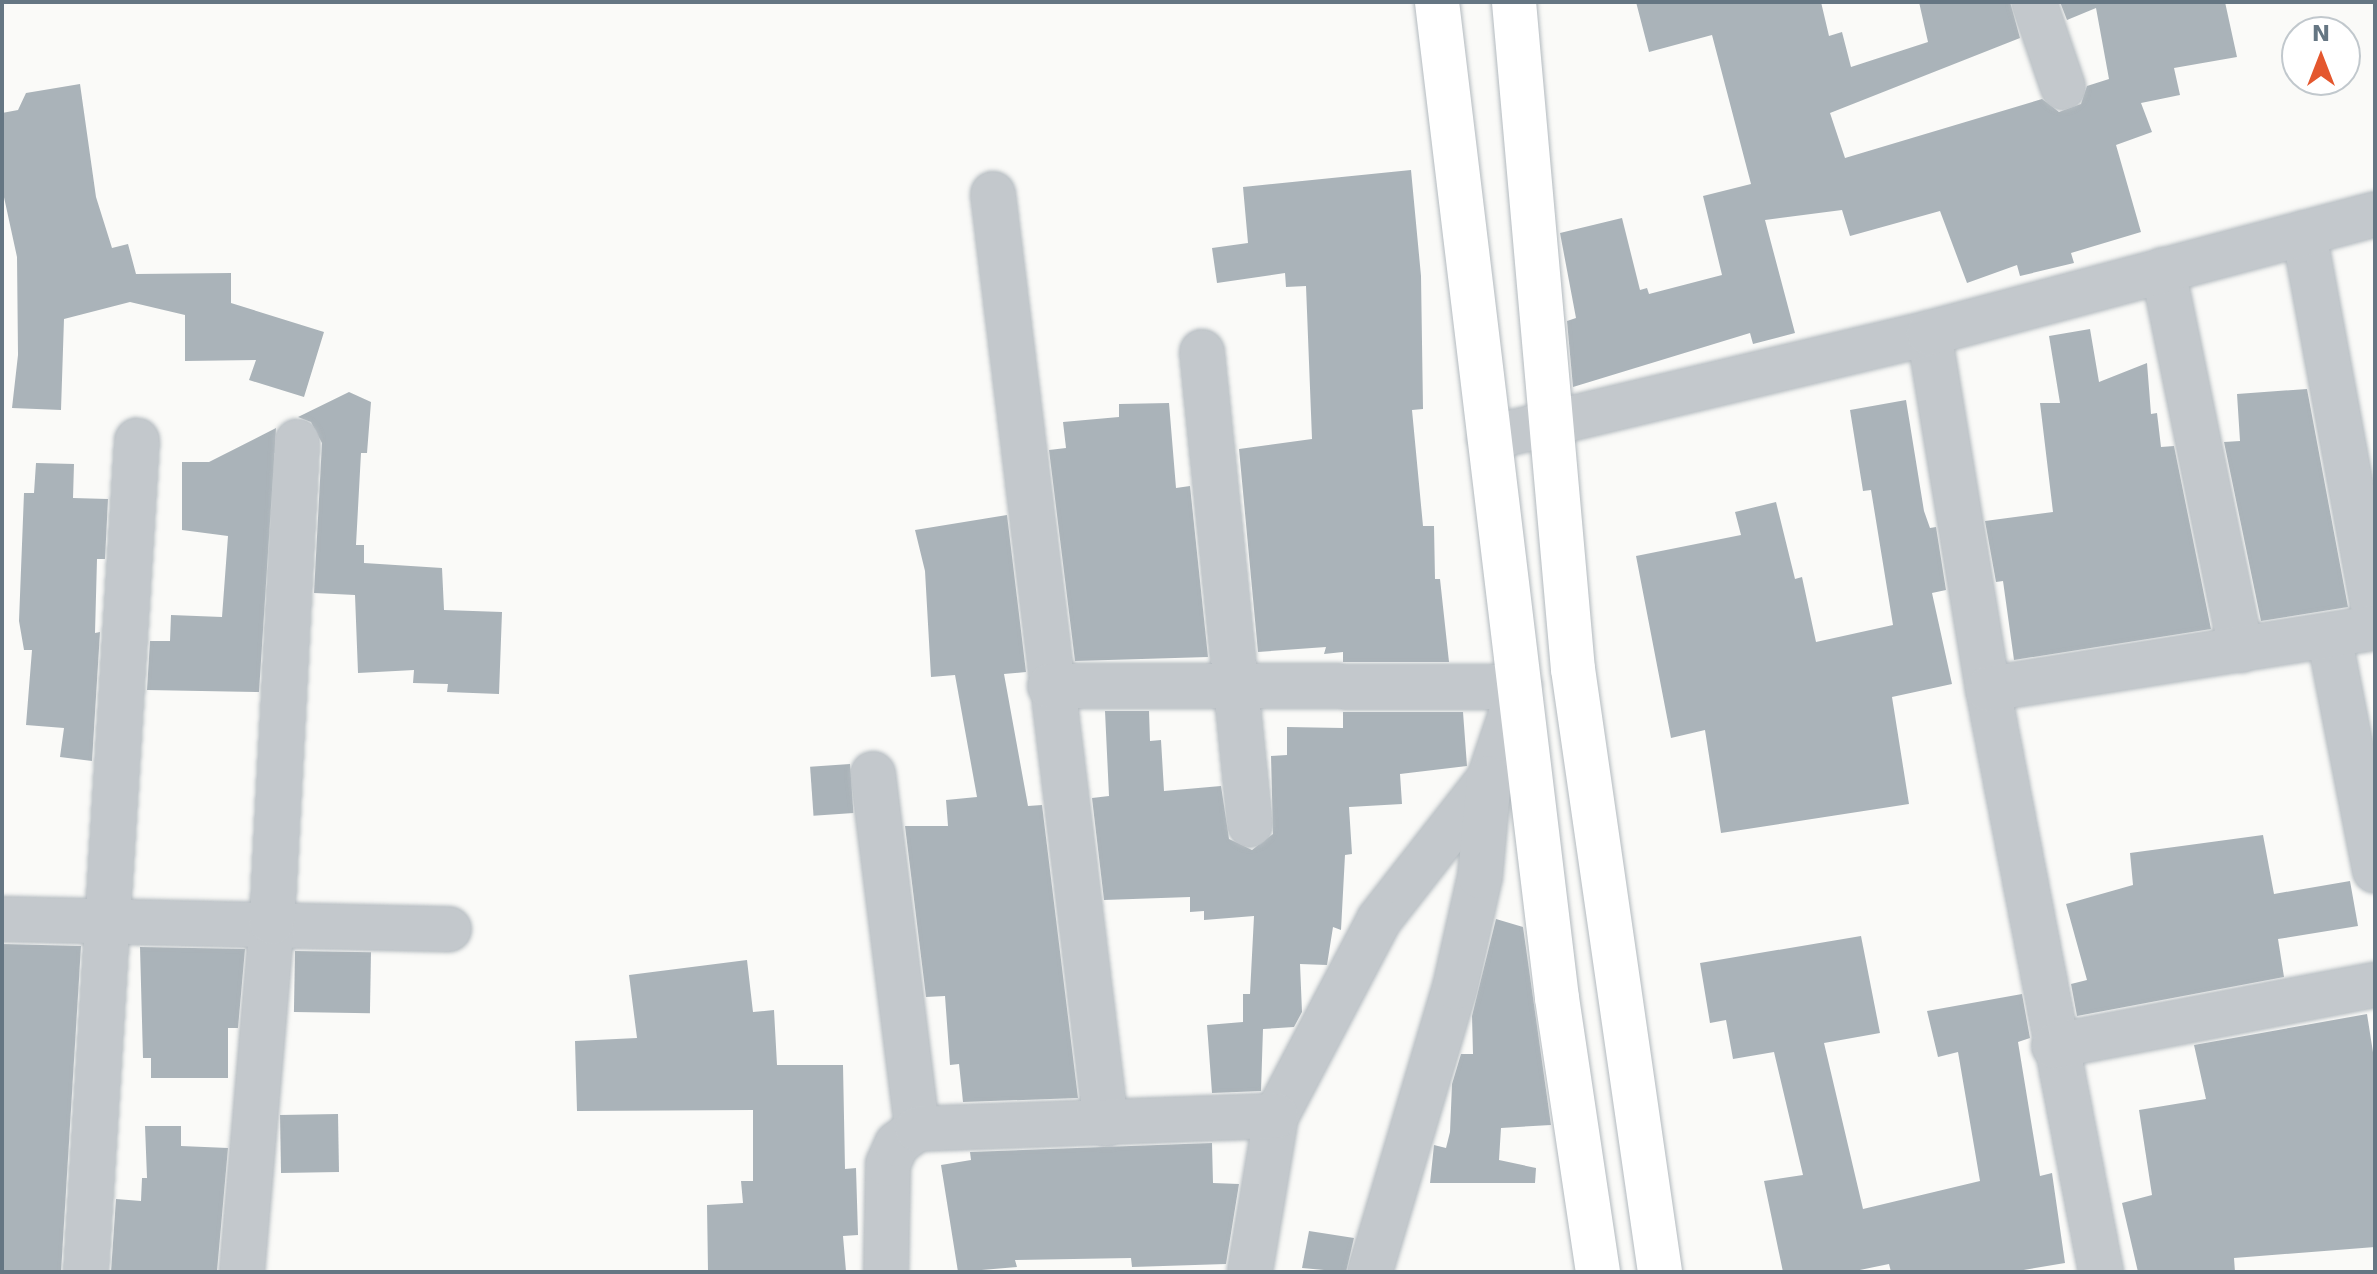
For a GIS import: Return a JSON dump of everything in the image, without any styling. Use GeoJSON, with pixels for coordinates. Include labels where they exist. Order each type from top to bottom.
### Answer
{"type":"FeatureCollection","features":[{"type":"Feature","properties":{"kind":"main road"},"geometry":{"type":"LineString","coordinates":[[1437,2],[1557,998],[1598,1272]]}},
{"type":"Feature","properties":{"kind":"main road"},"geometry":{"type":"LineString","coordinates":[[1514,2],[1548,426],[1573,669],[1660,1272]]}},
{"type":"Feature","properties":{"kind":"street"},"geometry":{"type":"LineString","coordinates":[[2034,2],[2063,87]]}},
{"type":"Feature","properties":{"kind":"street"},"geometry":{"type":"LineString","coordinates":[[993,194],[1050,686],[1106,1124]]}},
{"type":"Feature","properties":{"kind":"street"},"geometry":{"type":"LineString","coordinates":[[1489,438],[1929,333],[2375,214]]}},
{"type":"Feature","properties":{"kind":"street"},"geometry":{"type":"LineString","coordinates":[[2304,233],[2375,617]]}},
{"type":"Feature","properties":{"kind":"street"},"geometry":{"type":"LineString","coordinates":[[2163,270],[2241,650]]}},
{"type":"Feature","properties":{"kind":"street"},"geometry":{"type":"LineString","coordinates":[[1929,333],[1988,689],[2054,1046],[2101,1272]]}},
{"type":"Feature","properties":{"kind":"street"},"geometry":{"type":"LineString","coordinates":[[1202,352],[1250,825]]}},
{"type":"Feature","properties":{"kind":"street"},"geometry":{"type":"LineString","coordinates":[[86,1272],[105,921],[137,441]]}},
{"type":"Feature","properties":{"kind":"street"},"geometry":{"type":"LineString","coordinates":[[242,1272],[272,922],[297,442]]}},
{"type":"Feature","properties":{"kind":"street"},"geometry":{"type":"LineString","coordinates":[[1988,689],[2375,628]]}},
{"type":"Feature","properties":{"kind":"street"},"geometry":{"type":"LineString","coordinates":[[2329,636],[2375,871]]}},
{"type":"Feature","properties":{"kind":"street"},"geometry":{"type":"LineString","coordinates":[[1050,686],[1234,689],[1520,687],[1489,779],[1480,876],[1455,987],[1370,1272]]}},
{"type":"Feature","properties":{"kind":"street"},"geometry":{"type":"LineString","coordinates":[[873,774],[917,1129]]}},
{"type":"Feature","properties":{"kind":"street"},"geometry":{"type":"LineString","coordinates":[[1250,1272],[1276,1116],[1379,920],[1489,779]]}},
{"type":"Feature","properties":{"kind":"street"},"geometry":{"type":"LineString","coordinates":[[2,919],[272,922],[449,929]]}},
{"type":"Feature","properties":{"kind":"street"},"geometry":{"type":"LineString","coordinates":[[2054,1046],[2375,985]]}},
{"type":"Feature","properties":{"kind":"street"},"geometry":{"type":"LineString","coordinates":[[886,1272],[888,1164],[897,1144],[917,1129],[1276,1116]]}},
{"type":"Feature","properties":{"kind":"building"},"geometry":{"type":"Polygon","coordinates":[[[1636,2],[1821,2],[1829,36],[1842,32],[1851,67],[1928,42],[1919,2],[2010,2],[2020,38],[1830,113],[1845,158],[2042,99],[2059,112],[2081,104],[2087,86],[2109,79],[2096,8],[2067,20],[2060,2],[2225,2],[2237,57],[2174,68],[2180,95],[2141,103],[2152,132],[2116,145],[2141,232],[2071,253],[2074,263],[2020,276],[2017,265],[1967,283],[1940,211],[1850,236],[1842,210],[1765,220],[1795,333],[1753,344],[1750,333],[1573,387],[1567,321],[1576,318],[1560,233],[1622,218],[1640,290],[1647,288],[1649,294],[1722,275],[1703,196],[1751,184],[1712,35],[1649,52],[1636,2]]]}},
{"type":"Feature","properties":{"kind":"building"},"geometry":{"type":"Polygon","coordinates":[[[80,84],[96,197],[112,248],[128,244],[136,274],[231,273],[231,303],[324,332],[304,397],[249,380],[256,360],[185,361],[185,315],[130,302],[64,319],[61,410],[12,408],[18,355],[17,257],[2,188],[2,113],[18,110],[26,93],[80,84]]]}},
{"type":"Feature","properties":{"kind":"building"},"geometry":{"type":"Polygon","coordinates":[[[1411,170],[1421,276],[1423,409],[1412,410],[1423,526],[1434,526],[1435,579],[1440,579],[1449,662],[1343,662],[1343,652],[1324,654],[1326,647],[1258,652],[1239,449],[1312,439],[1306,286],[1286,287],[1285,273],[1217,283],[1212,248],[1248,243],[1243,187],[1411,170]]]}},
{"type":"Feature","properties":{"kind":"building"},"geometry":{"type":"Polygon","coordinates":[[[2090,329],[2099,382],[2147,363],[2151,414],[2157,413],[2161,447],[2174,446],[2211,629],[2014,660],[2003,581],[1996,582],[1985,521],[2053,512],[2040,403],[2060,403],[2049,336],[2090,329]]]}},
{"type":"Feature","properties":{"kind":"building"},"geometry":{"type":"Polygon","coordinates":[[[2307,389],[2348,607],[2261,621],[2224,442],[2240,441],[2237,394],[2307,389]]]}},
{"type":"Feature","properties":{"kind":"building"},"geometry":{"type":"Polygon","coordinates":[[[349,392],[371,402],[367,453],[361,453],[356,545],[364,545],[364,563],[442,568],[444,610],[502,612],[499,694],[447,692],[448,684],[413,683],[414,670],[358,673],[355,595],[314,593],[322,443],[311,422],[298,417],[349,392]]]}},
{"type":"Feature","properties":{"kind":"building"},"geometry":{"type":"Polygon","coordinates":[[[1906,400],[1924,511],[1930,528],[1936,527],[1946,590],[1932,593],[1952,684],[1892,697],[1909,804],[1721,833],[1705,730],[1671,738],[1636,556],[1741,535],[1735,512],[1776,502],[1795,579],[1802,577],[1816,642],[1893,625],[1871,490],[1863,491],[1850,410],[1906,400]]]}},
{"type":"Feature","properties":{"kind":"building"},"geometry":{"type":"Polygon","coordinates":[[[1169,403],[1176,488],[1190,486],[1208,657],[1075,661],[1049,450],[1066,448],[1063,422],[1119,417],[1119,404],[1169,403]]]}},
{"type":"Feature","properties":{"kind":"building"},"geometry":{"type":"Polygon","coordinates":[[[276,428],[259,692],[147,690],[150,641],[170,641],[171,615],[222,617],[228,536],[182,530],[182,462],[209,462],[276,428]]]}},
{"type":"Feature","properties":{"kind":"building"},"geometry":{"type":"Polygon","coordinates":[[[36,463],[74,464],[73,498],[108,499],[105,559],[97,559],[95,633],[100,632],[92,761],[60,757],[64,728],[26,725],[32,650],[24,650],[19,621],[24,493],[34,493],[36,463]]]}},
{"type":"Feature","properties":{"kind":"building"},"geometry":{"type":"Polygon","coordinates":[[[1007,515],[1026,672],[1004,674],[1028,806],[1042,805],[1078,1098],[963,1102],[959,1064],[950,1065],[945,996],[926,997],[905,826],[948,826],[946,800],[977,797],[955,675],[931,677],[925,571],[915,530],[1007,515]]]}},
{"type":"Feature","properties":{"kind":"building"},"geometry":{"type":"Polygon","coordinates":[[[1105,711],[1149,711],[1150,741],[1161,740],[1164,791],[1221,786],[1229,839],[1252,850],[1273,834],[1271,756],[1287,755],[1287,727],[1343,728],[1343,712],[1463,712],[1467,766],[1400,774],[1402,804],[1349,807],[1352,854],[1345,855],[1341,930],[1333,927],[1327,965],[1300,964],[1302,1012],[1294,1027],[1263,1029],[1261,1091],[1212,1093],[1207,1025],[1243,1022],[1243,994],[1250,994],[1254,916],[1204,920],[1204,911],[1190,912],[1190,897],[1104,900],[1092,798],[1109,796],[1105,711]]]}},
{"type":"Feature","properties":{"kind":"building"},"geometry":{"type":"Polygon","coordinates":[[[850,764],[853,813],[814,816],[810,767],[850,764]]]}},
{"type":"Feature","properties":{"kind":"building"},"geometry":{"type":"Polygon","coordinates":[[[2263,835],[2274,894],[2350,881],[2358,926],[2278,939],[2284,977],[2077,1016],[2071,984],[2087,980],[2066,904],[2133,885],[2130,853],[2263,835]]]}},
{"type":"Feature","properties":{"kind":"building"},"geometry":{"type":"Polygon","coordinates":[[[1496,919],[1523,927],[1551,1125],[1501,1128],[1499,1160],[1536,1168],[1535,1183],[1430,1183],[1434,1145],[1446,1148],[1450,1132],[1452,1084],[1461,1054],[1473,1054],[1472,1016],[1496,919]]]}},
{"type":"Feature","properties":{"kind":"building"},"geometry":{"type":"Polygon","coordinates":[[[1861,936],[1880,1033],[1824,1043],[1863,1209],[1980,1181],[1958,1052],[1938,1057],[1927,1011],[2022,994],[2030,1038],[2018,1042],[2040,1176],[2052,1173],[2065,1263],[2012,1272],[1891,1272],[1889,1264],[1850,1272],[1783,1272],[1764,1181],[1803,1175],[1774,1052],[1733,1059],[1726,1020],[1710,1023],[1700,963],[1861,936]]]}},
{"type":"Feature","properties":{"kind":"building"},"geometry":{"type":"Polygon","coordinates":[[[2,944],[81,946],[61,1272],[2,1272],[2,944]]]}},
{"type":"Feature","properties":{"kind":"building"},"geometry":{"type":"Polygon","coordinates":[[[140,947],[245,949],[238,1028],[228,1028],[228,1078],[151,1078],[151,1058],[143,1058],[140,947]]]}},
{"type":"Feature","properties":{"kind":"building"},"geometry":{"type":"Polygon","coordinates":[[[295,951],[371,952],[370,1013],[294,1012],[295,951]]]}},
{"type":"Feature","properties":{"kind":"building"},"geometry":{"type":"Polygon","coordinates":[[[747,960],[753,1012],[774,1010],[777,1065],[843,1065],[845,1169],[856,1168],[858,1235],[843,1236],[846,1271],[708,1272],[707,1205],[743,1203],[741,1181],[753,1181],[753,1110],[577,1111],[575,1041],[637,1038],[629,975],[747,960]]]}},
{"type":"Feature","properties":{"kind":"building"},"geometry":{"type":"Polygon","coordinates":[[[2367,1014],[2375,1065],[2375,1247],[2234,1258],[2235,1272],[2138,1272],[2122,1203],[2152,1195],[2139,1110],[2206,1099],[2194,1045],[2367,1014]]]}},
{"type":"Feature","properties":{"kind":"building"},"geometry":{"type":"Polygon","coordinates":[[[338,1114],[339,1172],[281,1173],[280,1115],[338,1114]]]}},
{"type":"Feature","properties":{"kind":"building"},"geometry":{"type":"Polygon","coordinates":[[[145,1126],[181,1126],[181,1146],[228,1148],[217,1271],[111,1272],[116,1199],[141,1201],[142,1178],[147,1178],[145,1126]]]}},
{"type":"Feature","properties":{"kind":"building"},"geometry":{"type":"Polygon","coordinates":[[[1212,1143],[1213,1183],[1239,1184],[1226,1264],[1132,1267],[1131,1258],[1015,1260],[1017,1267],[958,1272],[941,1165],[971,1160],[970,1152],[1212,1143]]]}},
{"type":"Feature","properties":{"kind":"building"},"geometry":{"type":"Polygon","coordinates":[[[1309,1231],[1354,1238],[1346,1272],[1302,1268],[1309,1231]]]}}]}
